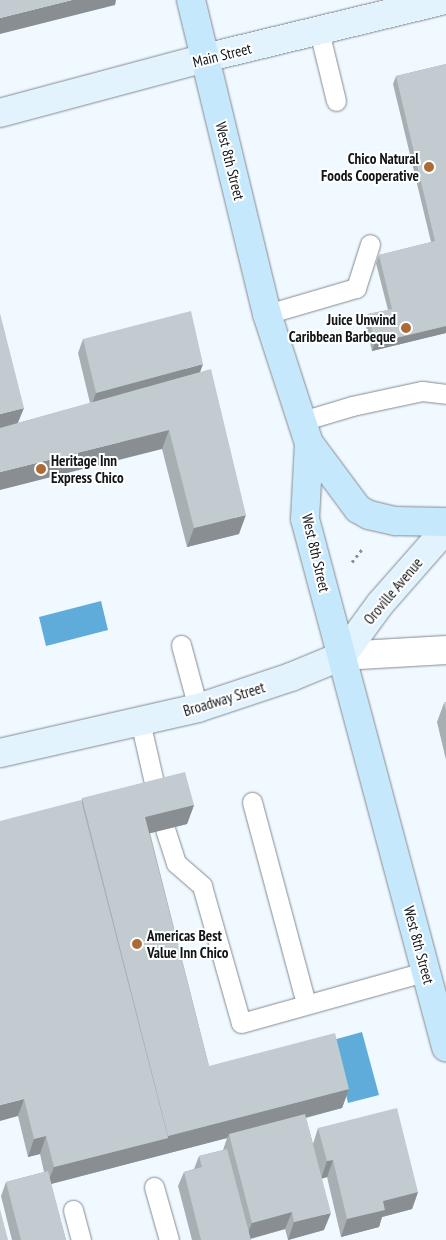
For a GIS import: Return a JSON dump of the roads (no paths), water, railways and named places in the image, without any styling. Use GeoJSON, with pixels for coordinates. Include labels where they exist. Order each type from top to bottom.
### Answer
{"type":"FeatureCollection","features":[{"type":"Feature","properties":{"kind":"main road","name":"West 8th Street"},"geometry":{"type":"LineString","coordinates":[[191,0],[267,314],[306,432],[305,519],[446,1047]]}},
{"type":"Feature","properties":{"kind":"main road","name":"Main Street"},"geometry":{"type":"LineString","coordinates":[[0,113],[205,58],[445,0]]}},
{"type":"Feature","properties":{"kind":"main road"},"geometry":{"type":"LineString","coordinates":[[306,432],[358,509],[369,515],[396,521],[446,522]]}},
{"type":"Feature","properties":{"kind":"main road","name":"Oroville Avenue"},"geometry":{"type":"LineString","coordinates":[[342,656],[380,604],[446,529]]}},
{"type":"Feature","properties":{"kind":"main road","name":"Broadway Street"},"geometry":{"type":"LineString","coordinates":[[0,753],[198,708],[291,677],[342,656]]}},
{"type":"Feature","properties":{"kind":"street","name":"Broadway Street"},"geometry":{"type":"LineString","coordinates":[[342,656],[446,650]]}},
{"type":"Feature","properties":{"kind":"lane"},"geometry":{"type":"LineString","coordinates":[[319,31],[336,101]]}},
{"type":"Feature","properties":{"kind":"lane"},"geometry":{"type":"LineString","coordinates":[[267,314],[356,288],[370,244]]}},
{"type":"Feature","properties":{"kind":"lane"},"geometry":{"type":"LineString","coordinates":[[306,432],[352,406],[422,391],[446,394]]}},
{"type":"Feature","properties":{"kind":"lane"},"geometry":{"type":"LineString","coordinates":[[181,645],[198,708]]}},
{"type":"Feature","properties":{"kind":"lane"},"geometry":{"type":"LineString","coordinates":[[140,721],[157,796]]}},
{"type":"Feature","properties":{"kind":"lane"},"geometry":{"type":"LineString","coordinates":[[252,802],[306,1004]]}},
{"type":"Feature","properties":{"kind":"lane"},"geometry":{"type":"LineString","coordinates":[[165,829],[176,863],[202,886],[241,1023],[427,971]]}},
{"type":"Feature","properties":{"kind":"lane"},"geometry":{"type":"LineString","coordinates":[[154,1187],[169,1240]]}},
{"type":"Feature","properties":{"kind":"lane"},"geometry":{"type":"LineString","coordinates":[[73,1210],[81,1240]]}},
{"type":"Feature","properties":{"kind":"water"},"geometry":{"type":"Polygon","coordinates":[[[101,601],[108,630],[46,646],[39,617],[101,601]]]}},
{"type":"Feature","properties":{"kind":"water"},"geometry":{"type":"Polygon","coordinates":[[[362,1032],[379,1095],[348,1103],[333,1040],[362,1032]]]}},
{"type":"Feature","properties":{"kind":"place","name":"Chico Natural Foods Cooperative"},"geometry":{"type":"Point","coordinates":[429,167]}},
{"type":"Feature","properties":{"kind":"place","name":"Juice Unwind Caribbean Barbeque"},"geometry":{"type":"Point","coordinates":[406,328]}},
{"type":"Feature","properties":{"kind":"place","name":"Heritage Inn Express Chico"},"geometry":{"type":"Point","coordinates":[41,469]}},
{"type":"Feature","properties":{"kind":"place","name":"Americas Best Value Inn Chico"},"geometry":{"type":"Point","coordinates":[137,944]}}]}
